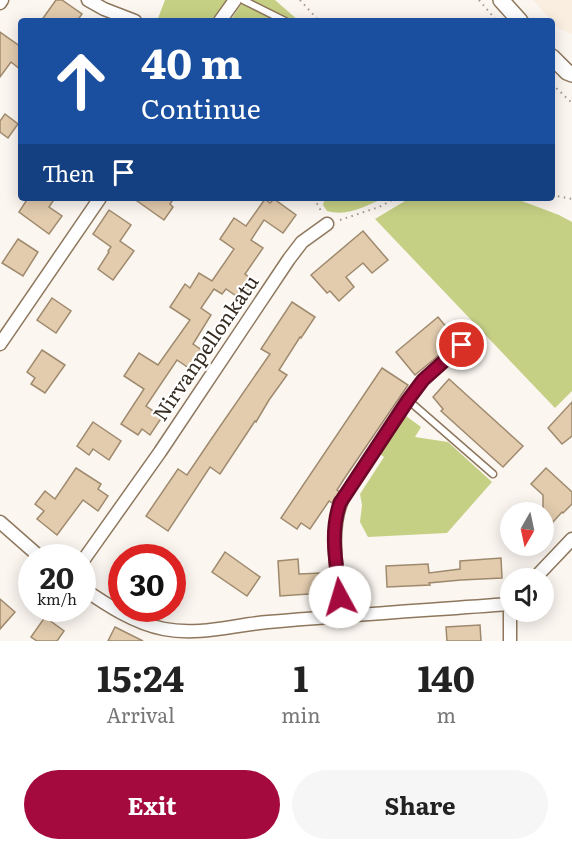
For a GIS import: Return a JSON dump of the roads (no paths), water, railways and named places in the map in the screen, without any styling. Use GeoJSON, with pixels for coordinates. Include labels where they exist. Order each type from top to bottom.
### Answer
{"type":"FeatureCollection","features":[{"type":"Feature","properties":{"kind":"street"},"geometry":{"type":"LineString","coordinates":[[88,0],[127,18]]}},
{"type":"Feature","properties":{"kind":"street"},"geometry":{"type":"LineString","coordinates":[[222,18],[235,0]]}},
{"type":"Feature","properties":{"kind":"street"},"geometry":{"type":"LineString","coordinates":[[501,0],[517,18]]}},
{"type":"Feature","properties":{"kind":"street"},"geometry":{"type":"LineString","coordinates":[[555,60],[572,74]]}},
{"type":"Feature","properties":{"kind":"street"},"geometry":{"type":"LineString","coordinates":[[0,344],[98,201]]}},
{"type":"Feature","properties":{"kind":"street","name":"Nirvanpellonkatu"},"geometry":{"type":"LineString","coordinates":[[95,544],[160,452],[289,259],[302,242],[327,224]]}},
{"type":"Feature","properties":{"kind":"street"},"geometry":{"type":"LineString","coordinates":[[340,503],[334,537],[343,616]]}},
{"type":"Feature","properties":{"kind":"street"},"geometry":{"type":"LineString","coordinates":[[0,522],[25,544]]}},
{"type":"Feature","properties":{"kind":"street"},"geometry":{"type":"LineString","coordinates":[[544,568],[572,539]]}},
{"type":"Feature","properties":{"kind":"street"},"geometry":{"type":"LineString","coordinates":[[96,597],[126,615],[155,626],[199,632],[268,622],[500,605]]}},
{"type":"Feature","properties":{"kind":"street"},"geometry":{"type":"LineString","coordinates":[[510,622],[510,641]]}},
{"type":"Feature","properties":{"kind":"lane"},"geometry":{"type":"LineString","coordinates":[[243,0],[279,18]]}},
{"type":"Feature","properties":{"kind":"lane"},"geometry":{"type":"LineString","coordinates":[[340,503],[423,380],[462,345]]}},
{"type":"Feature","properties":{"kind":"lane"},"geometry":{"type":"LineString","coordinates":[[408,400],[493,474]]}}]}
